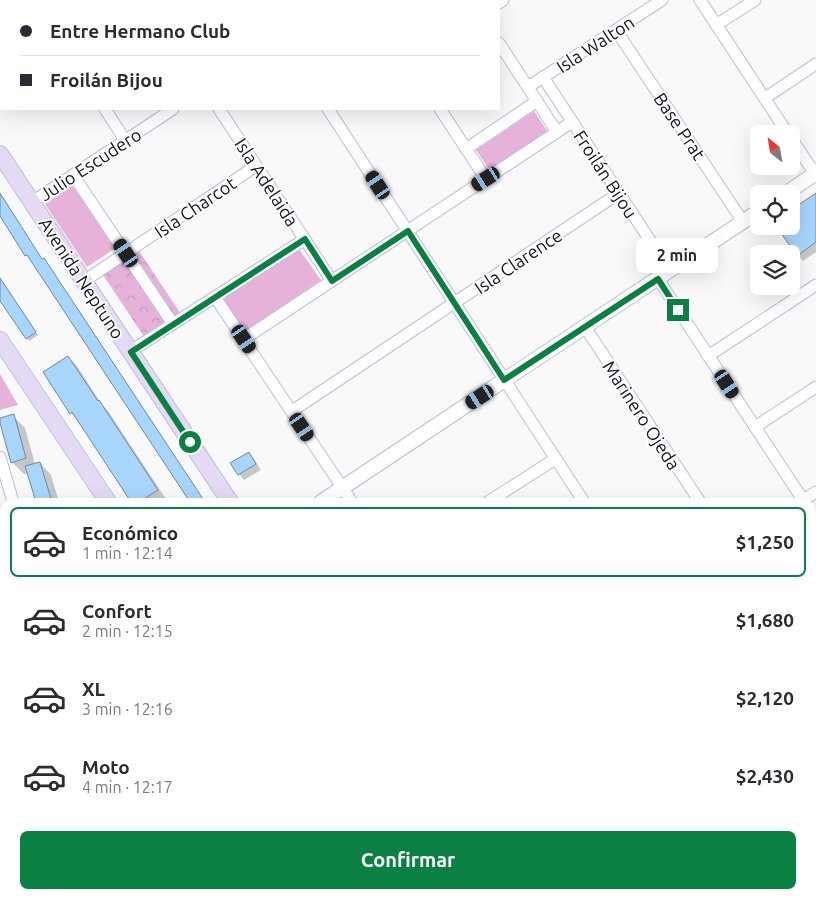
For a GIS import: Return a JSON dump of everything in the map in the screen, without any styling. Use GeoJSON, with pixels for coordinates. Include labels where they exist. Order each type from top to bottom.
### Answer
{"type":"FeatureCollection","features":[{"type":"Feature","properties":{"kind":"main road","name":"Avenida Neptuno"},"geometry":{"type":"LineString","coordinates":[[0,154],[227,498]]}},
{"type":"Feature","properties":{"kind":"main road"},"geometry":{"type":"LineString","coordinates":[[0,340],[105,498]]}},
{"type":"Feature","properties":{"kind":"street","name":"Isla Walton"},"geometry":{"type":"LineString","coordinates":[[528,88],[662,0]]}},
{"type":"Feature","properties":{"kind":"street"},"geometry":{"type":"LineString","coordinates":[[700,0],[782,125]]}},
{"type":"Feature","properties":{"kind":"street"},"geometry":{"type":"LineString","coordinates":[[716,25],[754,0]]}},
{"type":"Feature","properties":{"kind":"street","name":"Base Prat"},"geometry":{"type":"LineString","coordinates":[[616,30],[743,222]]}},
{"type":"Feature","properties":{"kind":"street","name":"Froilán Bijou"},"geometry":{"type":"LineString","coordinates":[[500,45],[557,132]]}},
{"type":"Feature","properties":{"kind":"street"},"geometry":{"type":"LineString","coordinates":[[765,98],[816,64]]}},
{"type":"Feature","properties":{"kind":"street","name":"Froilán Bijou"},"geometry":{"type":"LineString","coordinates":[[543,77],[670,271]]}},
{"type":"Feature","properties":{"kind":"street"},"geometry":{"type":"LineString","coordinates":[[466,149],[537,101]]}},
{"type":"Feature","properties":{"kind":"street"},"geometry":{"type":"LineString","coordinates":[[106,110],[126,140]]}},
{"type":"Feature","properties":{"kind":"street","name":"Julio Escudero"},"geometry":{"type":"LineString","coordinates":[[32,202],[171,110]]}},
{"type":"Feature","properties":{"kind":"street","name":"Isla Adelaida"},"geometry":{"type":"LineString","coordinates":[[220,110],[332,281]]}},
{"type":"Feature","properties":{"kind":"street"},"geometry":{"type":"LineString","coordinates":[[329,110],[581,498]]}},
{"type":"Feature","properties":{"kind":"street"},"geometry":{"type":"LineString","coordinates":[[441,110],[486,179]]}},
{"type":"Feature","properties":{"kind":"street"},"geometry":{"type":"LineString","coordinates":[[244,339],[572,122]]}},
{"type":"Feature","properties":{"kind":"street"},"geometry":{"type":"LineString","coordinates":[[798,185],[816,172],[800,152]]}},
{"type":"Feature","properties":{"kind":"street","name":"Isla Charcot"},"geometry":{"type":"LineString","coordinates":[[84,281],[256,166]]}},
{"type":"Feature","properties":{"kind":"street"},"geometry":{"type":"LineString","coordinates":[[73,174],[173,324]]}},
{"type":"Feature","properties":{"kind":"street","name":"Isla Clarence"},"geometry":{"type":"LineString","coordinates":[[292,411],[619,194]]}},
{"type":"Feature","properties":{"kind":"street"},"geometry":{"type":"LineString","coordinates":[[327,498],[750,218]]}},
{"type":"Feature","properties":{"kind":"street"},"geometry":{"type":"LineString","coordinates":[[131,352],[305,239]]}},
{"type":"Feature","properties":{"kind":"street"},"geometry":{"type":"LineString","coordinates":[[658,279],[800,498]]}},
{"type":"Feature","properties":{"kind":"street"},"geometry":{"type":"LineString","coordinates":[[708,356],[816,285]]}},
{"type":"Feature","properties":{"kind":"street"},"geometry":{"type":"LineString","coordinates":[[215,297],[349,498]]}},
{"type":"Feature","properties":{"kind":"street","name":"Marinero Ojeda"},"geometry":{"type":"LineString","coordinates":[[585,327],[697,498]]}},
{"type":"Feature","properties":{"kind":"street"},"geometry":{"type":"LineString","coordinates":[[755,427],[816,387]]}},
{"type":"Feature","properties":{"kind":"street"},"geometry":{"type":"LineString","coordinates":[[0,457],[12,498]]}},
{"type":"Feature","properties":{"kind":"street"},"geometry":{"type":"LineString","coordinates":[[494,498],[555,459]]}},
{"type":"Feature","properties":{"kind":"green space"},"geometry":{"type":"Polygon","coordinates":[[[534,111],[548,132],[490,171],[476,150],[534,111]]]}},
{"type":"Feature","properties":{"kind":"green space"},"geometry":{"type":"Polygon","coordinates":[[[80,180],[123,243],[87,267],[45,204],[80,180]]]}},
{"type":"Feature","properties":{"kind":"green space"},"geometry":{"type":"Polygon","coordinates":[[[299,249],[321,280],[244,332],[223,298],[299,249]]]}},
{"type":"Feature","properties":{"kind":"green space"},"geometry":{"type":"Polygon","coordinates":[[[139,251],[181,314],[145,338],[103,275],[139,251]]]}},
{"type":"Feature","properties":{"kind":"green space"},"geometry":{"type":"Polygon","coordinates":[[[0,374],[18,405],[0,410],[0,374]]]}},
{"type":"Feature","properties":{"kind":"building"},"geometry":{"type":"Polygon","coordinates":[[[0,193],[202,498],[187,498],[0,216],[0,193]]]}},
{"type":"Feature","properties":{"kind":"building"},"geometry":{"type":"Polygon","coordinates":[[[816,193],[816,242],[800,254],[800,245],[789,245],[782,235],[800,235],[800,204],[816,193]]]}},
{"type":"Feature","properties":{"kind":"building"},"geometry":{"type":"Polygon","coordinates":[[[0,278],[36,332],[26,339],[0,301],[0,278]]]}},
{"type":"Feature","properties":{"kind":"building"},"geometry":{"type":"Polygon","coordinates":[[[68,356],[158,490],[145,498],[128,498],[72,412],[70,414],[43,372],[68,356]]]}},
{"type":"Feature","properties":{"kind":"building"},"geometry":{"type":"Polygon","coordinates":[[[14,414],[26,458],[11,463],[0,418],[14,414]]]}},
{"type":"Feature","properties":{"kind":"building"},"geometry":{"type":"Polygon","coordinates":[[[249,452],[256,464],[238,475],[230,463],[249,452]]]}},
{"type":"Feature","properties":{"kind":"building"},"geometry":{"type":"Polygon","coordinates":[[[40,462],[51,498],[35,498],[25,466],[40,462]]]}},
{"type":"Feature","properties":{"kind":"route"},"geometry":{"type":"LineString","coordinates":[[190,442],[131,352],[305,239],[332,281],[408,231],[504,380],[658,279],[678,310]]}}]}
